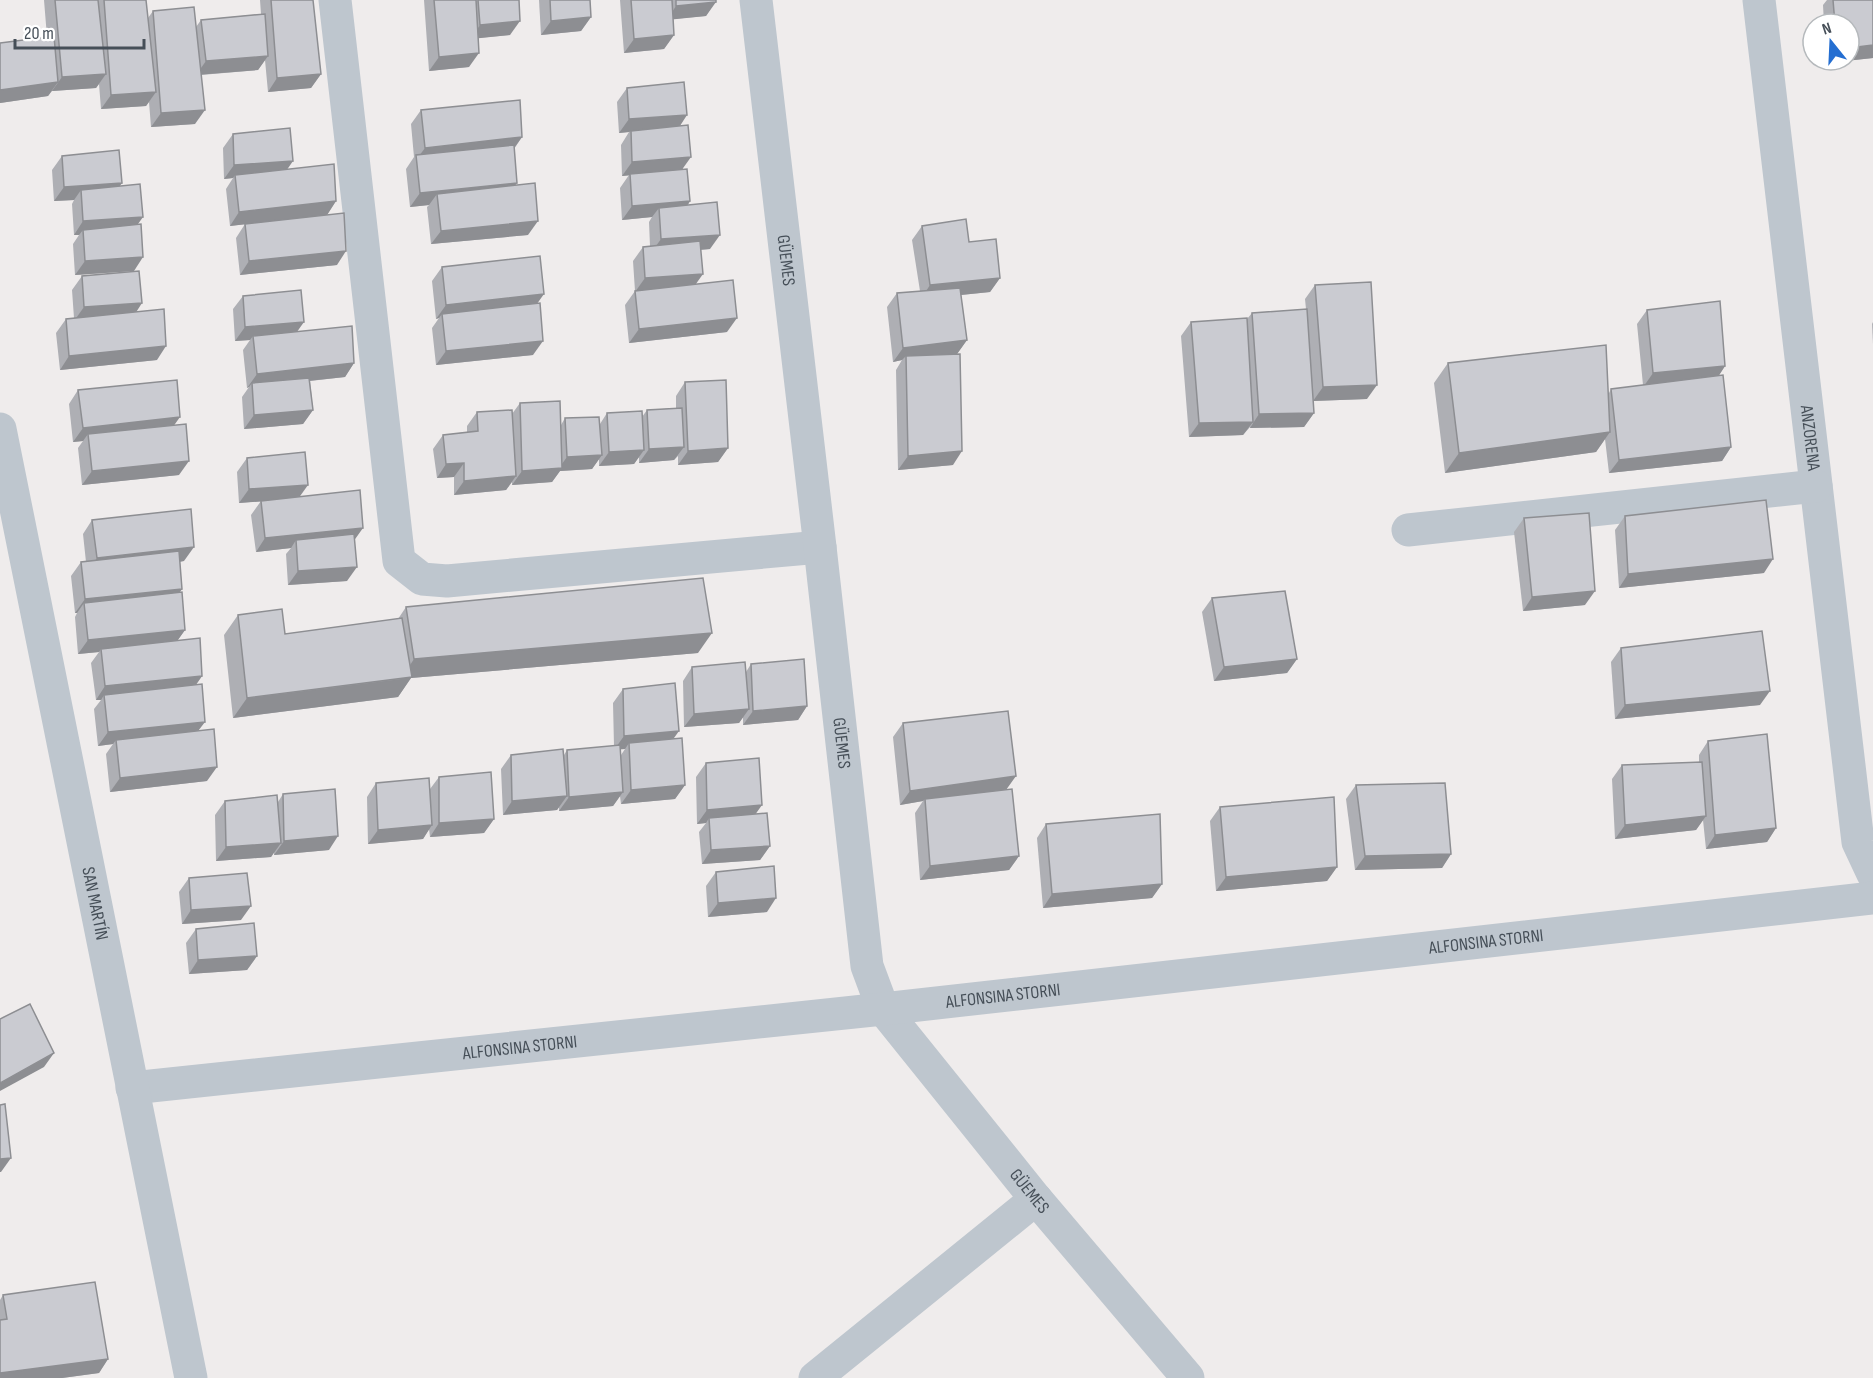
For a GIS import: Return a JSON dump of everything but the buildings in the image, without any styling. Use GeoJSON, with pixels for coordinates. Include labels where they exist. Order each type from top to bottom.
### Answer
{"type":"FeatureCollection","features":[{"type":"Feature","properties":{"kind":"street"},"geometry":{"type":"LineString","coordinates":[[335,0],[399,561],[422,579],[447,581],[820,547]]}},
{"type":"Feature","properties":{"kind":"street","name":"GÜEMES"},"geometry":{"type":"LineString","coordinates":[[756,0],[867,966],[883,1009],[1036,1199],[1188,1378]]}},
{"type":"Feature","properties":{"kind":"street","name":"ANZORENA"},"geometry":{"type":"LineString","coordinates":[[1759,0],[1858,842],[1873,874]]}},
{"type":"Feature","properties":{"kind":"street","name":"SAN MARTÍN"},"geometry":{"type":"LineString","coordinates":[[0,429],[191,1378]]}},
{"type":"Feature","properties":{"kind":"street"},"geometry":{"type":"LineString","coordinates":[[1408,530],[1816,486]]}},
{"type":"Feature","properties":{"kind":"street","name":"ALFONSINA STORNI"},"geometry":{"type":"LineString","coordinates":[[132,1088],[883,1009],[1873,898]]}},
{"type":"Feature","properties":{"kind":"street"},"geometry":{"type":"LineString","coordinates":[[815,1378],[1036,1199]]}}]}
